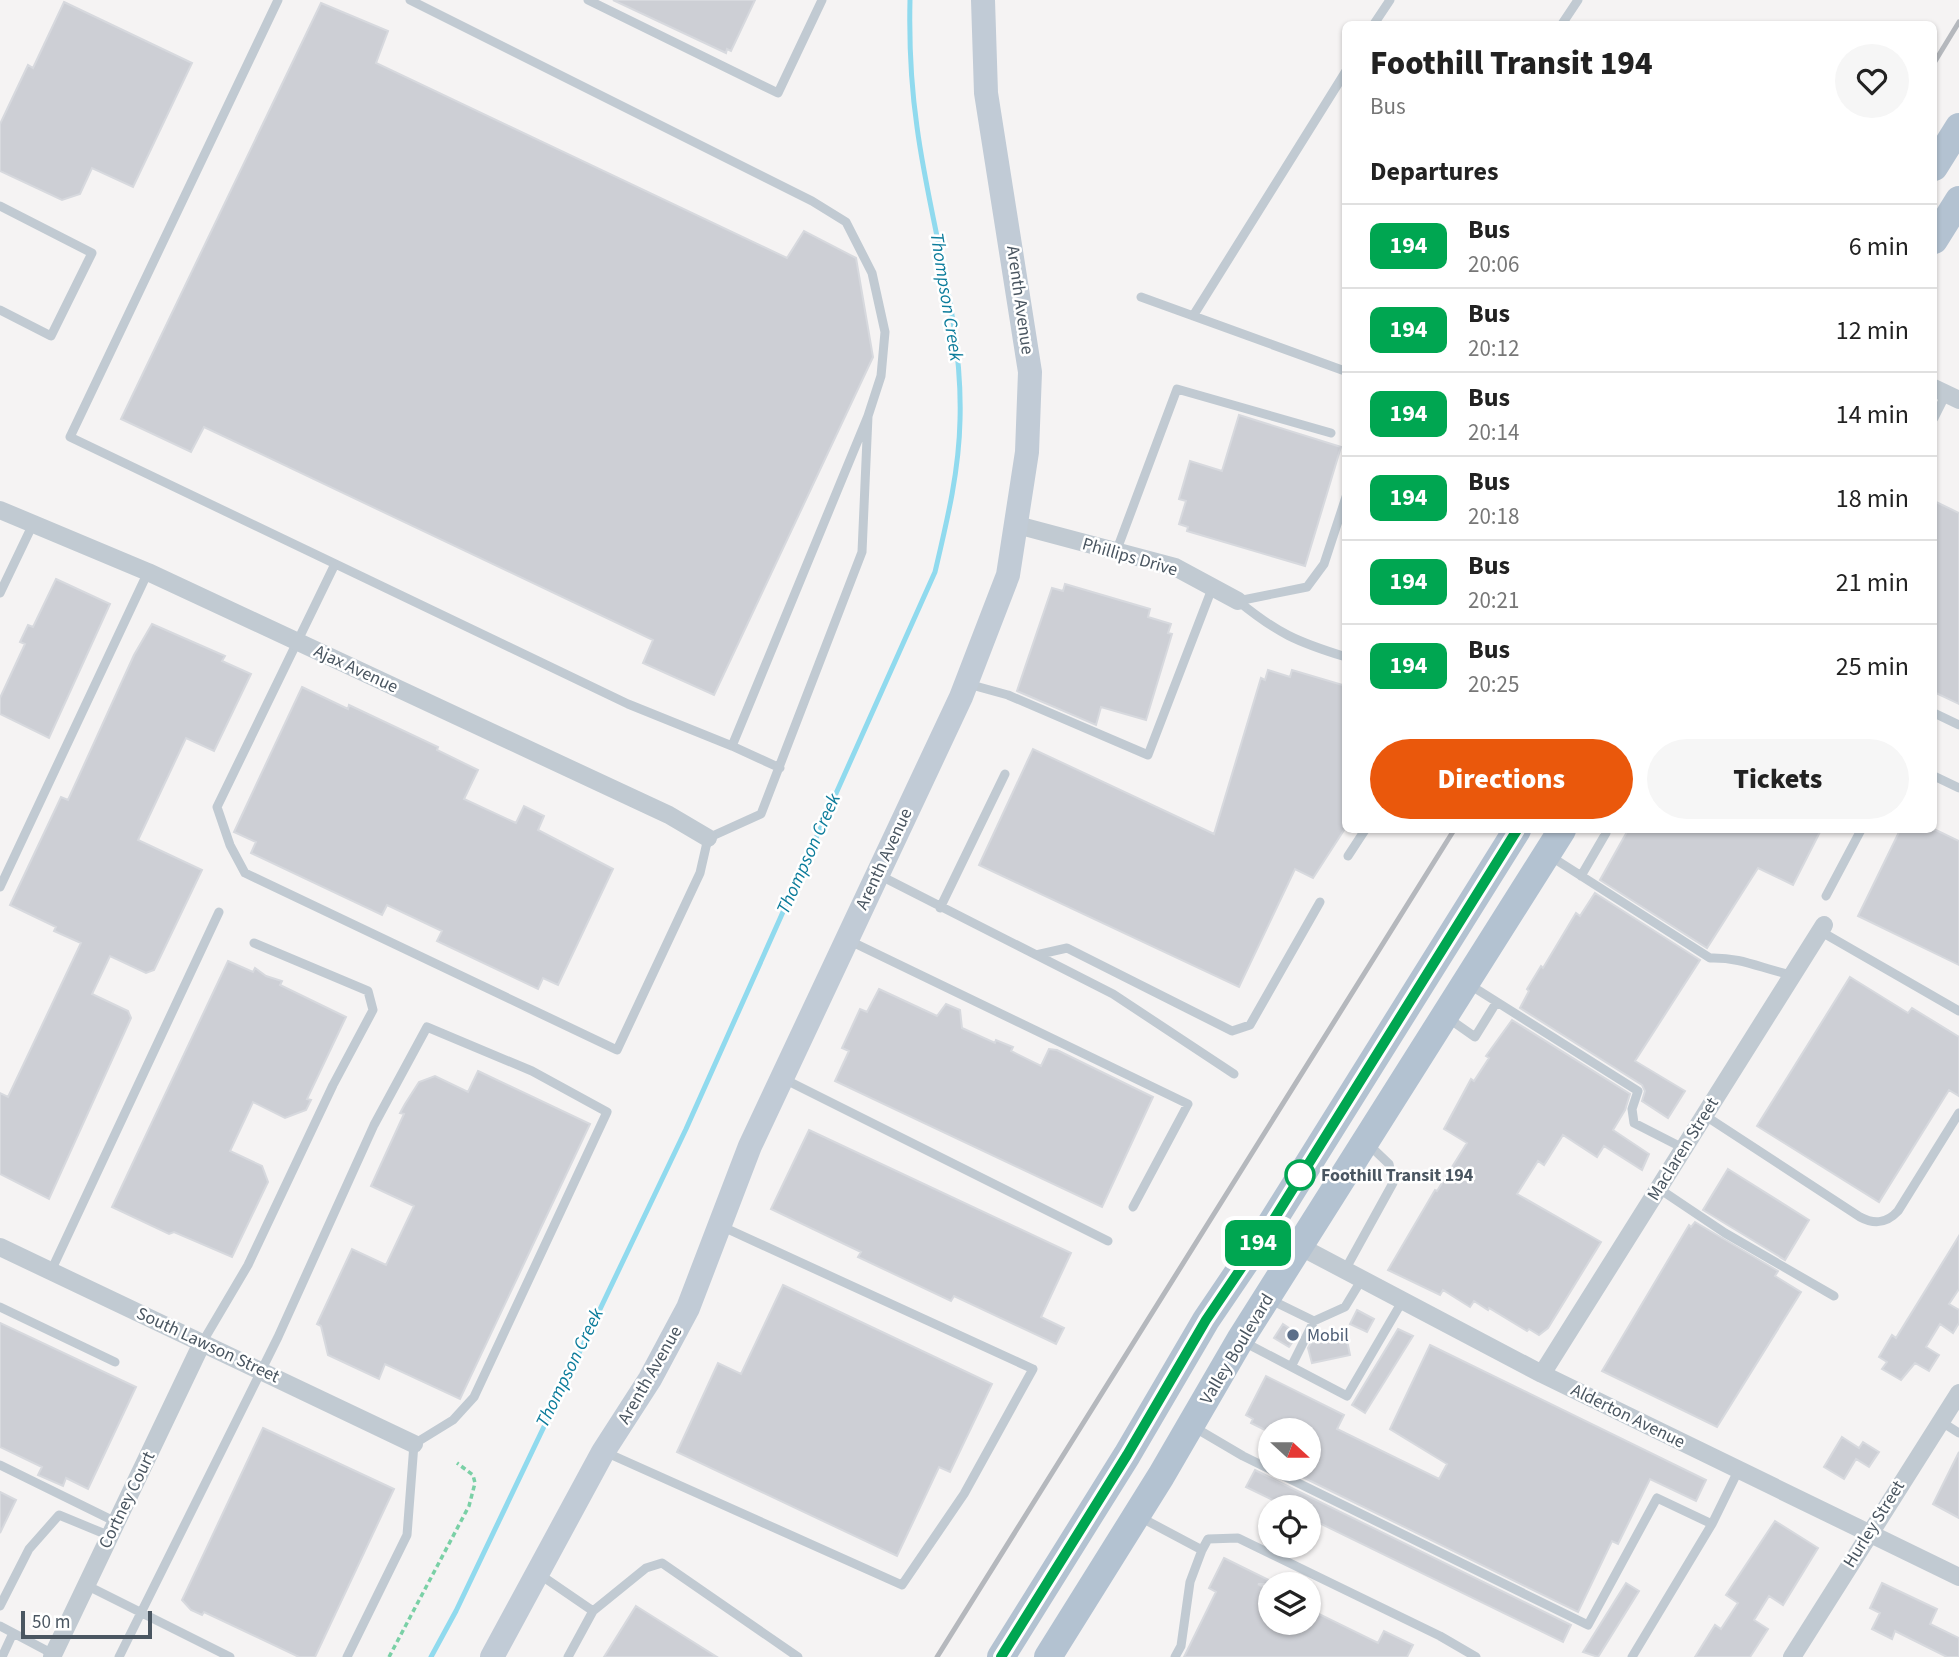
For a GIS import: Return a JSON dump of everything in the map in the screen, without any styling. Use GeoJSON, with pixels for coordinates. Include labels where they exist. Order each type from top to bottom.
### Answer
{"type":"FeatureCollection","features":[{"type":"Feature","properties":{"kind":"main road"},"geometry":{"type":"LineString","coordinates":[[1937,162],[1959,127]]}},
{"type":"Feature","properties":{"kind":"main road"},"geometry":{"type":"LineString","coordinates":[[1937,235],[1959,200]]}},
{"type":"Feature","properties":{"kind":"main road"},"geometry":{"type":"LineString","coordinates":[[1001,1657],[1121,1465],[1206,1320],[1269,1227],[1515,833]]}},
{"type":"Feature","properties":{"kind":"main road","name":"Valley Boulevard"},"geometry":{"type":"LineString","coordinates":[[1049,1656],[1137,1515],[1240,1340],[1560,833]]}},
{"type":"Feature","properties":{"kind":"main road"},"geometry":{"type":"LineString","coordinates":[[1269,1227],[1301,1247]]}},
{"type":"Feature","properties":{"kind":"street","name":"Arenth Avenue"},"geometry":{"type":"LineString","coordinates":[[492,1657],[604,1452],[650,1379],[688,1308],[781,1077],[967,683],[1008,575],[1027,452],[1030,372],[986,93],[983,0]]}},
{"type":"Feature","properties":{"kind":"street","name":"Ajax Avenue"},"geometry":{"type":"LineString","coordinates":[[0,510],[148,572],[669,815],[708,838]]}},
{"type":"Feature","properties":{"kind":"street","name":"Phillips Drive"},"geometry":{"type":"LineString","coordinates":[[1017,525],[1175,567],[1238,601]]}},
{"type":"Feature","properties":{"kind":"street","name":"Maclaren Street"},"geometry":{"type":"LineString","coordinates":[[1542,1374],[1822,928]]}},
{"type":"Feature","properties":{"kind":"street","name":"South Lawson Street"},"geometry":{"type":"LineString","coordinates":[[0,1247],[414,1444]]}},
{"type":"Feature","properties":{"kind":"street","name":"Alderton Avenue"},"geometry":{"type":"LineString","coordinates":[[1301,1247],[1542,1374],[1959,1577]]}},
{"type":"Feature","properties":{"kind":"street","name":"Cortney Court"},"geometry":{"type":"LineString","coordinates":[[53,1656],[202,1343]]}},
{"type":"Feature","properties":{"kind":"street","name":"Hurley Street"},"geometry":{"type":"LineString","coordinates":[[1792,1657],[1868,1532],[1959,1392]]}},
{"type":"Feature","properties":{"kind":"lane"},"geometry":{"type":"LineString","coordinates":[[278,0],[70,437],[628,704],[780,768]]}},
{"type":"Feature","properties":{"kind":"lane"},"geometry":{"type":"LineString","coordinates":[[410,0],[813,201],[846,222],[872,273],[886,332],[881,376],[868,416],[732,746]]}},
{"type":"Feature","properties":{"kind":"lane"},"geometry":{"type":"LineString","coordinates":[[588,0],[778,93],[822,0]]}},
{"type":"Feature","properties":{"kind":"lane"},"geometry":{"type":"LineString","coordinates":[[1376,21],[1390,0]]}},
{"type":"Feature","properties":{"kind":"lane"},"geometry":{"type":"LineString","coordinates":[[1564,21],[1577,0]]}},
{"type":"Feature","properties":{"kind":"lane"},"geometry":{"type":"LineString","coordinates":[[1193,316],[1342,77]]}},
{"type":"Feature","properties":{"kind":"lane"},"geometry":{"type":"LineString","coordinates":[[0,206],[92,253],[51,335],[0,310]]}},
{"type":"Feature","properties":{"kind":"lane"},"geometry":{"type":"LineString","coordinates":[[1141,297],[1342,367]]}},
{"type":"Feature","properties":{"kind":"lane"},"geometry":{"type":"LineString","coordinates":[[1116,552],[1177,389],[1331,433]]}},
{"type":"Feature","properties":{"kind":"lane"},"geometry":{"type":"LineString","coordinates":[[1937,412],[1946,394]]}},
{"type":"Feature","properties":{"kind":"lane"},"geometry":{"type":"LineString","coordinates":[[335,564],[217,807],[230,845],[245,873],[617,1050],[700,873],[708,838],[761,814],[780,768],[862,552],[868,416]]}},
{"type":"Feature","properties":{"kind":"lane"},"geometry":{"type":"LineString","coordinates":[[1238,601],[1307,587],[1324,564],[1342,509]]}},
{"type":"Feature","properties":{"kind":"lane"},"geometry":{"type":"LineString","coordinates":[[0,593],[33,524]]}},
{"type":"Feature","properties":{"kind":"lane"},"geometry":{"type":"LineString","coordinates":[[0,887],[148,572]]}},
{"type":"Feature","properties":{"kind":"lane"},"geometry":{"type":"LineString","coordinates":[[967,683],[1007,695],[1148,755],[1213,586]]}},
{"type":"Feature","properties":{"kind":"lane"},"geometry":{"type":"LineString","coordinates":[[1238,601],[1270,628],[1296,642],[1342,656]]}},
{"type":"Feature","properties":{"kind":"lane"},"geometry":{"type":"LineString","coordinates":[[1937,714],[1959,725]]}},
{"type":"Feature","properties":{"kind":"lane"},"geometry":{"type":"LineString","coordinates":[[940,908],[1005,774]]}},
{"type":"Feature","properties":{"kind":"lane"},"geometry":{"type":"LineString","coordinates":[[1937,777],[1959,788]]}},
{"type":"Feature","properties":{"kind":"lane"},"geometry":{"type":"LineString","coordinates":[[1348,856],[1363,833]]}},
{"type":"Feature","properties":{"kind":"lane"},"geometry":{"type":"LineString","coordinates":[[1581,876],[1606,833]]}},
{"type":"Feature","properties":{"kind":"lane"},"geometry":{"type":"LineString","coordinates":[[1826,896],[1859,833]]}},
{"type":"Feature","properties":{"kind":"lane"},"geometry":{"type":"LineString","coordinates":[[1546,853],[1710,958],[1742,959],[1765,970],[1792,975]]}},
{"type":"Feature","properties":{"kind":"lane"},"geometry":{"type":"LineString","coordinates":[[877,874],[1112,994],[1234,1074]]}},
{"type":"Feature","properties":{"kind":"lane"},"geometry":{"type":"LineString","coordinates":[[1035,955],[1067,948],[1232,1031],[1250,1025],[1320,902]]}},
{"type":"Feature","properties":{"kind":"lane"},"geometry":{"type":"LineString","coordinates":[[51,1271],[219,912]]}},
{"type":"Feature","properties":{"kind":"lane"},"geometry":{"type":"LineString","coordinates":[[1822,928],[1959,1011]]}},
{"type":"Feature","properties":{"kind":"lane"},"geometry":{"type":"LineString","coordinates":[[846,939],[1188,1104],[1133,1207]]}},
{"type":"Feature","properties":{"kind":"lane"},"geometry":{"type":"LineString","coordinates":[[202,1343],[248,1265],[333,1085],[373,1010],[368,991],[254,943]]}},
{"type":"Feature","properties":{"kind":"lane"},"geometry":{"type":"LineString","coordinates":[[1466,982],[1638,1091],[1632,1109],[1634,1123],[1683,1148]]}},
{"type":"Feature","properties":{"kind":"lane"},"geometry":{"type":"LineString","coordinates":[[1443,1015],[1475,1037],[1496,1003]]}},
{"type":"Feature","properties":{"kind":"lane"},"geometry":{"type":"LineString","coordinates":[[120,1657],[260,1369],[374,1125],[428,1027],[532,1071],[607,1112],[474,1397],[453,1420],[414,1444],[407,1535],[347,1657]]}},
{"type":"Feature","properties":{"kind":"lane"},"geometry":{"type":"LineString","coordinates":[[781,1077],[1108,1241]]}},
{"type":"Feature","properties":{"kind":"lane"},"geometry":{"type":"LineString","coordinates":[[1704,1115],[1860,1217],[1877,1222],[1889,1220],[1898,1211],[1959,1113]]}},
{"type":"Feature","properties":{"kind":"lane"},"geometry":{"type":"LineString","coordinates":[[1345,1270],[1392,1183],[1390,1164],[1366,1142]]}},
{"type":"Feature","properties":{"kind":"lane"},"geometry":{"type":"LineString","coordinates":[[1658,1188],[1726,1233],[1834,1296]]}},
{"type":"Feature","properties":{"kind":"lane"},"geometry":{"type":"LineString","coordinates":[[604,1452],[902,1584],[964,1494],[1033,1368],[720,1226]]}},
{"type":"Feature","properties":{"kind":"lane"},"geometry":{"type":"LineString","coordinates":[[1292,1365],[1314,1321],[1345,1307],[1362,1279]]}},
{"type":"Feature","properties":{"kind":"lane"},"geometry":{"type":"LineString","coordinates":[[1268,1298],[1314,1321]]}},
{"type":"Feature","properties":{"kind":"lane"},"geometry":{"type":"LineString","coordinates":[[1240,1340],[1347,1396],[1403,1300]]}},
{"type":"Feature","properties":{"kind":"lane"},"geometry":{"type":"LineString","coordinates":[[0,1307],[115,1362]]}},
{"type":"Feature","properties":{"kind":"lane"},"geometry":{"type":"LineString","coordinates":[[1940,1421],[1959,1433]]}},
{"type":"Feature","properties":{"kind":"lane"},"geometry":{"type":"LineString","coordinates":[[1191,1425],[1243,1456],[1588,1625],[1657,1498],[1712,1524]]}},
{"type":"Feature","properties":{"kind":"lane"},"geometry":{"type":"LineString","coordinates":[[0,1465],[113,1529]]}},
{"type":"Feature","properties":{"kind":"lane"},"geometry":{"type":"LineString","coordinates":[[1632,1657],[1712,1524],[1739,1469]]}},
{"type":"Feature","properties":{"kind":"lane"},"geometry":{"type":"LineString","coordinates":[[0,1606],[29,1549],[59,1515],[113,1529]]}},
{"type":"Feature","properties":{"kind":"lane"},"geometry":{"type":"LineString","coordinates":[[1137,1515],[1202,1550]]}},
{"type":"Feature","properties":{"kind":"lane"},"geometry":{"type":"LineString","coordinates":[[1175,1657],[1181,1646],[1190,1582],[1202,1550],[1208,1539],[1238,1538],[1440,1636],[1475,1657]]}},
{"type":"Feature","properties":{"kind":"lane"},"geometry":{"type":"LineString","coordinates":[[568,1657],[593,1611],[646,1567],[662,1563],[798,1657]]}},
{"type":"Feature","properties":{"kind":"lane"},"geometry":{"type":"LineString","coordinates":[[537,1573],[593,1611]]}},
{"type":"Feature","properties":{"kind":"lane"},"geometry":{"type":"LineString","coordinates":[[86,1585],[230,1657]]}},
{"type":"Feature","properties":{"kind":"lane"},"geometry":{"type":"LineString","coordinates":[[0,1626],[53,1656]]}},
{"type":"Feature","properties":{"kind":"lane"},"geometry":{"type":"LineString","coordinates":[[2,1657],[13,1633]]}},
{"type":"Feature","properties":{"kind":"path"},"geometry":{"type":"LineString","coordinates":[[389,1657],[469,1506],[475,1483],[473,1475],[457,1463]]}},
{"type":"Feature","properties":{"kind":"building"},"geometry":{"type":"Polygon","coordinates":[[[613,0],[755,0],[731,51],[727,49],[726,53],[613,0]]]}},
{"type":"Feature","properties":{"kind":"building"},"geometry":{"type":"Polygon","coordinates":[[[64,2],[192,63],[133,187],[92,168],[80,194],[62,200],[0,171],[0,124],[28,65],[33,68],[64,2]]]}},
{"type":"Feature","properties":{"kind":"building"},"geometry":{"type":"Polygon","coordinates":[[[321,3],[388,31],[376,63],[787,258],[804,231],[856,258],[873,357],[714,695],[643,663],[653,640],[204,427],[191,452],[121,419],[321,3]]]}},
{"type":"Feature","properties":{"kind":"building"},"geometry":{"type":"Polygon","coordinates":[[[1239,415],[1341,447],[1305,566],[1187,531],[1188,527],[1179,524],[1186,501],[1179,499],[1190,461],[1222,471],[1239,415]]]}},
{"type":"Feature","properties":{"kind":"building"},"geometry":{"type":"Polygon","coordinates":[[[1937,502],[1959,513],[1959,704],[1937,693],[1937,502]]]}},
{"type":"Feature","properties":{"kind":"building"},"geometry":{"type":"Polygon","coordinates":[[[56,579],[110,604],[49,738],[0,714],[0,698],[25,644],[20,642],[28,625],[33,627],[56,579]]]}},
{"type":"Feature","properties":{"kind":"building"},"geometry":{"type":"Polygon","coordinates":[[[1065,584],[1150,609],[1148,617],[1171,624],[1168,633],[1172,634],[1146,720],[1101,707],[1096,725],[1017,691],[1052,588],[1063,591],[1065,584]]]}},
{"type":"Feature","properties":{"kind":"building"},"geometry":{"type":"Polygon","coordinates":[[[152,624],[225,656],[222,661],[251,674],[214,751],[186,738],[138,840],[202,870],[154,970],[146,973],[110,956],[92,994],[128,1011],[131,1018],[49,1199],[0,1174],[0,1093],[8,1097],[81,943],[54,931],[56,927],[10,905],[61,797],[68,800],[134,655],[152,624]]]}},
{"type":"Feature","properties":{"kind":"building"},"geometry":{"type":"Polygon","coordinates":[[[1268,670],[1290,677],[1292,670],[1342,685],[1342,833],[1313,878],[1295,869],[1239,987],[979,865],[1033,749],[1214,834],[1261,678],[1265,680],[1268,670]]]}},
{"type":"Feature","properties":{"kind":"building"},"geometry":{"type":"Polygon","coordinates":[[[302,687],[348,709],[349,705],[438,747],[437,750],[478,770],[464,799],[516,823],[524,806],[544,816],[538,830],[613,869],[558,985],[543,978],[538,989],[437,941],[442,931],[387,905],[382,915],[251,853],[256,842],[234,832],[302,687]]]}},
{"type":"Feature","properties":{"kind":"building"},"geometry":{"type":"Polygon","coordinates":[[[1937,830],[1959,841],[1959,965],[1858,916],[1899,833],[1937,833],[1937,830]]]}},
{"type":"Feature","properties":{"kind":"building"},"geometry":{"type":"Polygon","coordinates":[[[1626,833],[1819,833],[1793,885],[1758,868],[1707,948],[1600,880],[1626,833]]]}},
{"type":"Feature","properties":{"kind":"building"},"geometry":{"type":"Polygon","coordinates":[[[1595,893],[1700,960],[1635,1061],[1685,1091],[1668,1118],[1642,1101],[1645,1091],[1642,1085],[1520,1008],[1529,991],[1527,989],[1541,966],[1543,968],[1576,913],[1580,916],[1595,893]]]}},
{"type":"Feature","properties":{"kind":"building"},"geometry":{"type":"Polygon","coordinates":[[[228,961],[253,972],[255,968],[266,976],[282,981],[280,985],[346,1017],[307,1099],[311,1100],[306,1110],[285,1118],[253,1102],[230,1151],[262,1166],[268,1182],[232,1257],[174,1232],[169,1234],[112,1207],[228,961]]]}},
{"type":"Feature","properties":{"kind":"building"},"geometry":{"type":"Polygon","coordinates":[[[1850,977],[1908,1013],[1912,1008],[1959,1037],[1959,1096],[1949,1090],[1879,1202],[1757,1126],[1850,977]]]}},
{"type":"Feature","properties":{"kind":"building"},"geometry":{"type":"Polygon","coordinates":[[[879,989],[937,1016],[946,1004],[960,1010],[962,1028],[995,1043],[996,1040],[1013,1047],[1011,1051],[1041,1066],[1049,1049],[1057,1050],[1153,1097],[1102,1207],[835,1081],[849,1051],[842,1048],[860,1009],[867,1012],[879,989]]]}},
{"type":"Feature","properties":{"kind":"building"},"geometry":{"type":"Polygon","coordinates":[[[1512,1020],[1630,1094],[1625,1110],[1613,1130],[1649,1154],[1642,1170],[1604,1146],[1597,1157],[1563,1135],[1544,1165],[1538,1161],[1517,1194],[1601,1242],[1548,1328],[1539,1335],[1474,1301],[1470,1307],[1443,1290],[1440,1295],[1388,1270],[1435,1190],[1437,1191],[1467,1143],[1444,1129],[1471,1079],[1474,1081],[1489,1058],[1486,1056],[1512,1020]]]}},
{"type":"Feature","properties":{"kind":"building"},"geometry":{"type":"Polygon","coordinates":[[[478,1071],[590,1124],[460,1399],[385,1364],[379,1379],[328,1355],[321,1326],[317,1324],[352,1249],[386,1265],[414,1206],[371,1186],[404,1114],[400,1113],[419,1082],[435,1076],[468,1092],[478,1071]]]}},
{"type":"Feature","properties":{"kind":"building"},"geometry":{"type":"Polygon","coordinates":[[[809,1130],[1071,1253],[1041,1317],[1064,1328],[1056,1344],[954,1296],[951,1301],[858,1257],[861,1252],[771,1209],[809,1130]]]}},
{"type":"Feature","properties":{"kind":"building"},"geometry":{"type":"Polygon","coordinates":[[[1728,1169],[1809,1220],[1785,1260],[1703,1210],[1728,1169]]]}},
{"type":"Feature","properties":{"kind":"building"},"geometry":{"type":"Polygon","coordinates":[[[1695,1222],[1778,1271],[1775,1276],[1801,1292],[1717,1427],[1602,1371],[1689,1225],[1691,1227],[1695,1222]]]}},
{"type":"Feature","properties":{"kind":"building"},"geometry":{"type":"Polygon","coordinates":[[[1959,1236],[1959,1289],[1949,1304],[1959,1310],[1959,1323],[1953,1333],[1940,1324],[1926,1347],[1939,1355],[1929,1371],[1915,1363],[1901,1380],[1882,1369],[1887,1362],[1879,1357],[1892,1335],[1896,1338],[1959,1236]]]}},
{"type":"Feature","properties":{"kind":"building"},"geometry":{"type":"Polygon","coordinates":[[[783,1285],[992,1384],[950,1472],[939,1467],[897,1556],[677,1452],[718,1363],[741,1374],[783,1285]]]}},
{"type":"Feature","properties":{"kind":"building"},"geometry":{"type":"Polygon","coordinates":[[[1357,1310],[1374,1319],[1367,1332],[1350,1324],[1357,1310]]]}},
{"type":"Feature","properties":{"kind":"building"},"geometry":{"type":"Polygon","coordinates":[[[0,1323],[136,1387],[88,1489],[66,1478],[63,1486],[38,1475],[42,1467],[0,1447],[0,1323]]]}},
{"type":"Feature","properties":{"kind":"building"},"geometry":{"type":"Polygon","coordinates":[[[1283,1324],[1298,1334],[1289,1347],[1274,1338],[1283,1324]]]}},
{"type":"Feature","properties":{"kind":"building"},"geometry":{"type":"Polygon","coordinates":[[[1398,1329],[1413,1336],[1365,1413],[1352,1405],[1398,1329]]]}},
{"type":"Feature","properties":{"kind":"building"},"geometry":{"type":"Polygon","coordinates":[[[1346,1335],[1350,1355],[1312,1363],[1308,1348],[1311,1343],[1346,1335]]]}},
{"type":"Feature","properties":{"kind":"building"},"geometry":{"type":"Polygon","coordinates":[[[1430,1345],[1706,1480],[1696,1501],[1650,1479],[1618,1544],[1612,1541],[1578,1612],[1311,1481],[1321,1481],[1321,1418],[1258,1418],[1258,1426],[1251,1423],[1253,1419],[1246,1415],[1266,1376],[1344,1415],[1337,1429],[1439,1479],[1447,1464],[1390,1429],[1430,1345]]]}},
{"type":"Feature","properties":{"kind":"building"},"geometry":{"type":"Polygon","coordinates":[[[263,1428],[394,1489],[315,1657],[299,1657],[204,1612],[202,1615],[191,1610],[182,1600],[263,1428]]]}},
{"type":"Feature","properties":{"kind":"building"},"geometry":{"type":"Polygon","coordinates":[[[1842,1437],[1859,1448],[1863,1442],[1879,1452],[1869,1467],[1856,1459],[1844,1479],[1824,1467],[1842,1437]]]}},
{"type":"Feature","properties":{"kind":"building"},"geometry":{"type":"Polygon","coordinates":[[[1959,1452],[1959,1518],[1933,1504],[1959,1452]]]}},
{"type":"Feature","properties":{"kind":"building"},"geometry":{"type":"Polygon","coordinates":[[[1255,1470],[1258,1471],[1258,1481],[1277,1481],[1306,1495],[1262,1495],[1246,1487],[1255,1470]]]}},
{"type":"Feature","properties":{"kind":"building"},"geometry":{"type":"Polygon","coordinates":[[[0,1492],[16,1500],[0,1533],[0,1492]]]}},
{"type":"Feature","properties":{"kind":"building"},"geometry":{"type":"Polygon","coordinates":[[[1321,1502],[1571,1625],[1563,1642],[1321,1524],[1321,1502]]]}},
{"type":"Feature","properties":{"kind":"building"},"geometry":{"type":"Polygon","coordinates":[[[1775,1521],[1818,1548],[1783,1605],[1769,1596],[1754,1620],[1768,1629],[1750,1657],[1695,1657],[1715,1625],[1721,1629],[1738,1603],[1726,1595],[1775,1521]]]}},
{"type":"Feature","properties":{"kind":"building"},"geometry":{"type":"Polygon","coordinates":[[[1224,1558],[1258,1575],[1258,1635],[1321,1635],[1321,1615],[1378,1643],[1384,1631],[1413,1645],[1407,1657],[1184,1657],[1216,1592],[1209,1588],[1224,1558]]]}},
{"type":"Feature","properties":{"kind":"building"},"geometry":{"type":"Polygon","coordinates":[[[1626,1583],[1639,1591],[1598,1657],[1583,1652],[1626,1583]]]}},
{"type":"Feature","properties":{"kind":"building"},"geometry":{"type":"Polygon","coordinates":[[[1882,1583],[1937,1609],[1930,1624],[1959,1638],[1959,1657],[1947,1657],[1895,1631],[1892,1639],[1872,1629],[1880,1613],[1870,1608],[1882,1583]]]}},
{"type":"Feature","properties":{"kind":"building"},"geometry":{"type":"Polygon","coordinates":[[[636,1606],[717,1657],[604,1657],[636,1606]]]}},
{"type":"Feature","properties":{"kind":"waterway","name":"Thompson Creek"},"geometry":{"type":"LineString","coordinates":[[431,1657],[456,1611],[686,1129],[935,572],[955,477],[960,383],[951,310],[915,111],[910,0]]}},
{"type":"Feature","properties":{"kind":"railway"},"geometry":{"type":"LineString","coordinates":[[1937,58],[1959,22]]}},
{"type":"Feature","properties":{"kind":"railway"},"geometry":{"type":"LineString","coordinates":[[937,1657],[1452,833]]}},
{"type":"Feature","properties":{"kind":"bus line","name":"194"},"geometry":{"type":"LineString","coordinates":[[1001,1657],[1127,1455],[1206,1320],[1269,1227],[1515,833]]}},
{"type":"Feature","properties":{"kind":"place","name":"Foothill Transit 194"},"geometry":{"type":"Point","coordinates":[1300,1175]}},
{"type":"Feature","properties":{"kind":"place","name":"Mobil"},"geometry":{"type":"Point","coordinates":[1293,1335]}}]}
